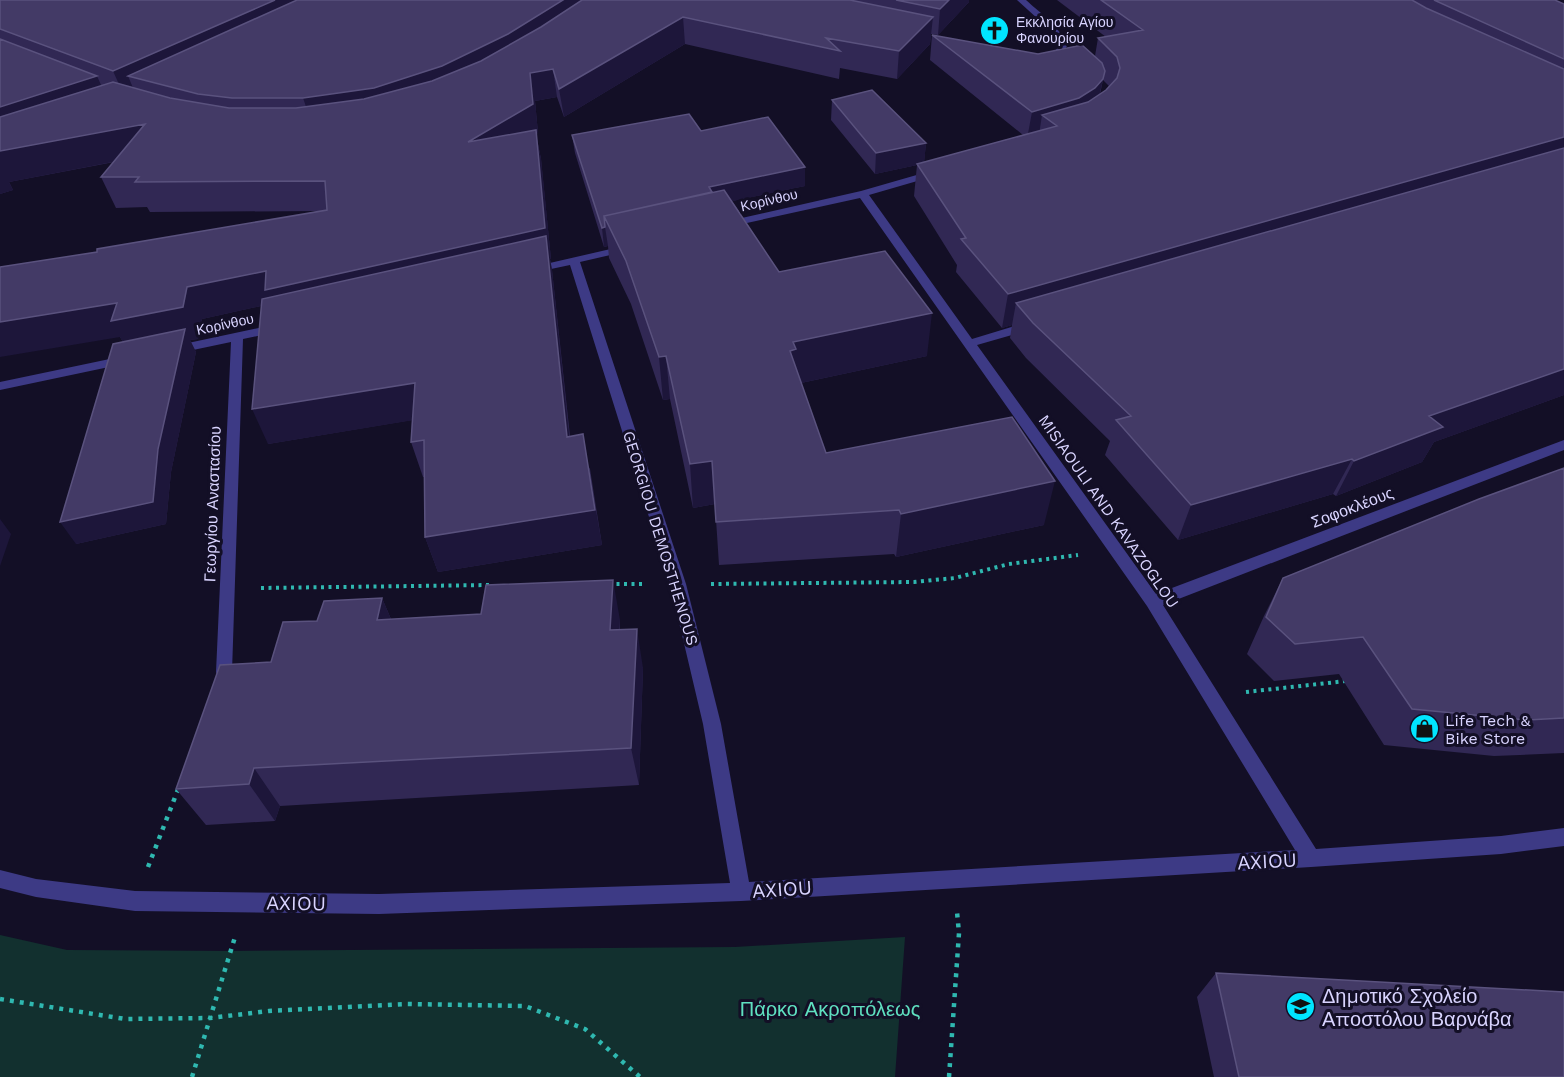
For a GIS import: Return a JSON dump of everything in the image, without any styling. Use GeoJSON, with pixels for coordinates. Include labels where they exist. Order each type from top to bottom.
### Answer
{"type":"FeatureCollection","features":[{"type":"Feature","properties":{"kind":"street"},"geometry":{"type":"LineString","coordinates":[[1021,0],[1060,37],[1063,46],[1056,52],[1069,57]]}},
{"type":"Feature","properties":{"kind":"street","name":"Κορίνθου"},"geometry":{"type":"LineString","coordinates":[[713,228],[863,194],[943,170]]}},
{"type":"Feature","properties":{"kind":"street","name":"MISIAOULI AND KAVAZOGLOU"},"geometry":{"type":"LineString","coordinates":[[863,194],[1154,602],[1311,858]]}},
{"type":"Feature","properties":{"kind":"street"},"geometry":{"type":"LineString","coordinates":[[516,273],[644,244]]}},
{"type":"Feature","properties":{"kind":"street","name":"GEORGIOU DEMOSTHENOUS"},"geometry":{"type":"LineString","coordinates":[[574,260],[678,584],[712,724],[741,892]]}},
{"type":"Feature","properties":{"kind":"street"},"geometry":{"type":"LineString","coordinates":[[968,344],[1044,322]]}},
{"type":"Feature","properties":{"kind":"street","name":"Κορίνθου"},"geometry":{"type":"LineString","coordinates":[[158,353],[295,324]]}},
{"type":"Feature","properties":{"kind":"street","name":"Γεωργίου Αναστασίου"},"geometry":{"type":"LineString","coordinates":[[224,672],[237,337]]}},
{"type":"Feature","properties":{"kind":"street"},"geometry":{"type":"LineString","coordinates":[[0,386],[135,358]]}},
{"type":"Feature","properties":{"kind":"street","name":"Σοφοκλέους"},"geometry":{"type":"LineString","coordinates":[[1154,602],[1564,445]]}},
{"type":"Feature","properties":{"kind":"street","name":"AXIOU"},"geometry":{"type":"LineString","coordinates":[[0,879],[36,888],[135,901],[379,904],[741,892],[1311,858],[1501,845],[1564,837]]}},
{"type":"Feature","properties":{"kind":"path"},"geometry":{"type":"LineString","coordinates":[[1292,687],[1350,680]]}},
{"type":"Feature","properties":{"kind":"path"},"geometry":{"type":"LineString","coordinates":[[135,901],[181,781]]}},
{"type":"Feature","properties":{"kind":"path"},"geometry":{"type":"LineString","coordinates":[[192,1077],[246,902]]}},
{"type":"Feature","properties":{"kind":"path"},"geometry":{"type":"LineString","coordinates":[[949,1077],[959,933]]}},
{"type":"Feature","properties":{"kind":"path"},"geometry":{"type":"LineString","coordinates":[[0,999],[125,1019],[210,1018],[269,1011],[407,1004],[525,1006],[585,1029],[640,1077]]}},
{"type":"Feature","properties":{"kind":"green space","name":"Πάρκο Ακροπόλεως"},"geometry":{"type":"Polygon","coordinates":[[[0,935],[67,950],[231,951],[735,947],[905,937],[895,1077],[0,1077],[0,935]]]}},
{"type":"Feature","properties":{"kind":"building"},"geometry":{"type":"Polygon","coordinates":[[[0,0],[275,0],[113,71],[0,29],[0,0]]]}},
{"type":"Feature","properties":{"kind":"building"},"geometry":{"type":"Polygon","coordinates":[[[297,0],[563,0],[508,34],[442,66],[374,88],[303,98],[232,98],[198,94],[128,76],[297,0]]]}},
{"type":"Feature","properties":{"kind":"building"},"geometry":{"type":"Polygon","coordinates":[[[582,0],[850,0],[933,17],[899,51],[826,38],[840,51],[683,17],[559,89],[553,69],[530,73],[533,104],[468,142],[536,130],[545,228],[265,290],[266,271],[187,287],[183,307],[111,321],[117,303],[0,322],[0,267],[97,252],[97,249],[327,210],[325,181],[135,182],[139,177],[101,177],[145,124],[0,151],[0,117],[113,82],[170,98],[229,108],[296,108],[364,99],[432,81],[481,61],[541,27],[582,0]]]}},
{"type":"Feature","properties":{"kind":"building"},"geometry":{"type":"Polygon","coordinates":[[[896,0],[949,0],[940,9],[896,0]]]}},
{"type":"Feature","properties":{"kind":"building"},"geometry":{"type":"Polygon","coordinates":[[[1101,0],[1412,0],[1564,69],[1564,137],[1008,294],[961,239],[966,238],[917,164],[1057,126],[1042,115],[1088,102],[1106,90],[1117,78],[1120,68],[1117,57],[1098,38],[1143,30],[1101,0]]]}},
{"type":"Feature","properties":{"kind":"building"},"geometry":{"type":"Polygon","coordinates":[[[1434,0],[1555,0],[1564,4],[1564,59],[1434,0]]]}},
{"type":"Feature","properties":{"kind":"building"},"geometry":{"type":"Polygon","coordinates":[[[932,35],[1038,54],[1082,45],[1102,63],[1105,71],[1103,79],[1095,88],[1079,98],[1032,112],[932,35]]]}},
{"type":"Feature","properties":{"kind":"building"},"geometry":{"type":"Polygon","coordinates":[[[0,39],[97,76],[0,107],[0,39]]]}},
{"type":"Feature","properties":{"kind":"building"},"geometry":{"type":"Polygon","coordinates":[[[872,90],[926,143],[876,153],[832,100],[872,90]]]}},
{"type":"Feature","properties":{"kind":"building"},"geometry":{"type":"Polygon","coordinates":[[[689,114],[701,131],[768,117],[805,167],[709,187],[712,192],[604,216],[605,227],[602,228],[572,135],[689,114]]]}},
{"type":"Feature","properties":{"kind":"building"},"geometry":{"type":"Polygon","coordinates":[[[1564,148],[1564,369],[1429,416],[1443,427],[1354,461],[1352,459],[1191,505],[1116,420],[1131,416],[1033,323],[1016,303],[1564,148]]]}},
{"type":"Feature","properties":{"kind":"building"},"geometry":{"type":"Polygon","coordinates":[[[724,190],[779,272],[885,251],[932,313],[793,342],[796,349],[790,351],[826,453],[1012,417],[1055,481],[901,514],[899,510],[716,522],[712,461],[690,464],[666,356],[659,357],[626,261],[604,216],[724,190]]]}},
{"type":"Feature","properties":{"kind":"building"},"geometry":{"type":"Polygon","coordinates":[[[546,236],[567,437],[583,434],[595,510],[425,537],[424,440],[411,442],[415,383],[252,409],[262,299],[546,236]]]}},
{"type":"Feature","properties":{"kind":"building"},"geometry":{"type":"Polygon","coordinates":[[[185,329],[158,449],[153,502],[60,522],[113,344],[185,329]]]}},
{"type":"Feature","properties":{"kind":"building"},"geometry":{"type":"Polygon","coordinates":[[[1564,468],[1564,718],[1527,720],[1412,709],[1363,637],[1295,644],[1266,617],[1283,578],[1479,499],[1564,468]]]}},
{"type":"Feature","properties":{"kind":"building"},"geometry":{"type":"Polygon","coordinates":[[[613,580],[610,630],[637,629],[631,748],[254,768],[249,784],[176,789],[220,665],[271,662],[283,622],[317,621],[324,601],[382,598],[377,620],[481,614],[486,585],[613,580]]]}},
{"type":"Feature","properties":{"kind":"building"},"geometry":{"type":"Polygon","coordinates":[[[1216,973],[1564,992],[1564,1077],[1239,1077],[1216,973]]]}},
{"type":"Feature","properties":{"kind":"place","name":"Εκκλησία Αγίου Φανουρίου"},"geometry":{"type":"Point","coordinates":[995,30]}},
{"type":"Feature","properties":{"kind":"place","name":"Life Tech & Bike Store"},"geometry":{"type":"Point","coordinates":[1424,729]}},
{"type":"Feature","properties":{"kind":"place","name":"Δημοτικό Σχολείο Αποστόλου Βαρνάβα"},"geometry":{"type":"Point","coordinates":[1301,1007]}}]}
